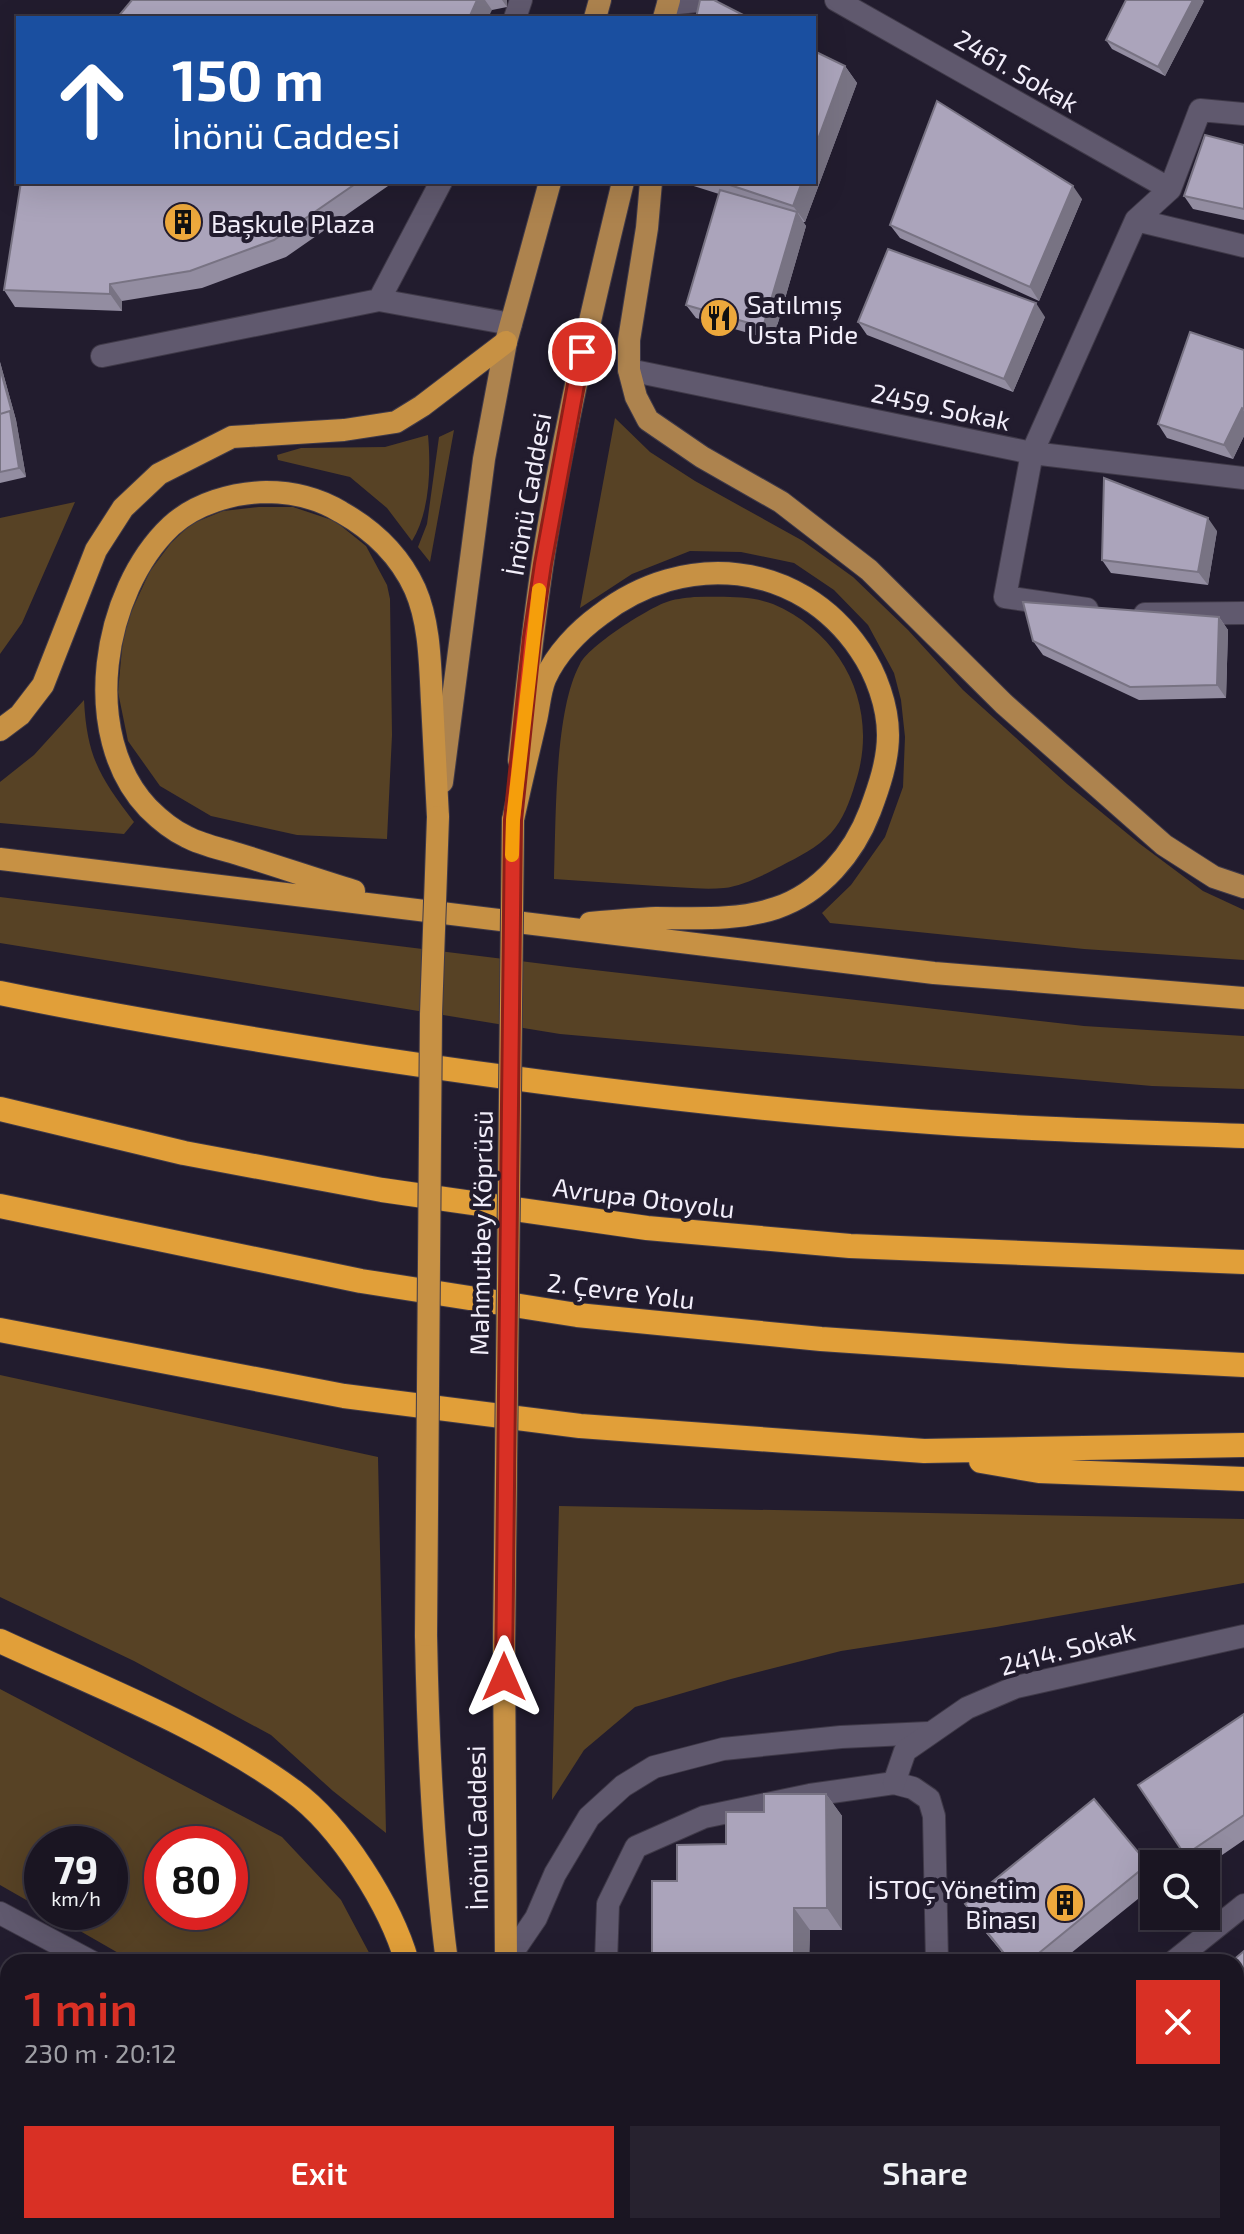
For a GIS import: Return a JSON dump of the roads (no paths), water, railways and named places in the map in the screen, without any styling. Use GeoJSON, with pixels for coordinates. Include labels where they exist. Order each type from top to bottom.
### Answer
{"type":"FeatureCollection","features":[{"type":"Feature","properties":{"kind":"highway"},"geometry":{"type":"LineString","coordinates":[[0,730],[20,715],[43,685],[96,550],[123,508],[159,474],[232,437],[344,430],[396,422],[422,406],[508,333]]}},
{"type":"Feature","properties":{"kind":"highway","name":"Mahmutbey Köprüsü"},"geometry":{"type":"LineString","coordinates":[[400,906],[185,837],[148,807],[123,769],[109,723],[105,687],[110,642],[123,600],[145,557],[172,525],[204,505],[244,492],[288,492],[326,503],[366,526],[397,557],[415,590],[426,627],[438,817],[431,1014],[426,1635],[433,1808],[446,1954]]}},
{"type":"Feature","properties":{"kind":"highway","name":"Mahmutbey Köprüsü"},"geometry":{"type":"LineString","coordinates":[[504,1646],[513,820],[545,680],[563,650],[588,624],[614,604],[662,580],[733,573],[771,580],[802,593],[823,607],[846,629],[877,680],[888,734],[883,768],[862,833],[842,863],[814,887],[778,908],[730,918],[657,918],[549,928]]}},
{"type":"Feature","properties":{"kind":"highway"},"geometry":{"type":"LineString","coordinates":[[0,859],[934,973],[1244,998]]}},
{"type":"Feature","properties":{"kind":"highway"},"geometry":{"type":"LineString","coordinates":[[0,993],[73,1008],[470,1073],[715,1103],[921,1121],[1244,1136]]}},
{"type":"Feature","properties":{"kind":"highway","name":"Avrupa Otoyolu"},"geometry":{"type":"LineString","coordinates":[[0,1109],[184,1153],[382,1190],[647,1228],[850,1246],[1244,1262]]}},
{"type":"Feature","properties":{"kind":"highway","name":"2. Çevre Yolu"},"geometry":{"type":"LineString","coordinates":[[0,1206],[361,1281],[577,1315],[836,1340],[1244,1365]]}},
{"type":"Feature","properties":{"kind":"highway"},"geometry":{"type":"LineString","coordinates":[[0,1330],[344,1396],[580,1426],[924,1451],[1244,1445]]}},
{"type":"Feature","properties":{"kind":"highway"},"geometry":{"type":"LineString","coordinates":[[924,1451],[1039,1471],[1244,1479]]}},
{"type":"Feature","properties":{"kind":"highway"},"geometry":{"type":"LineString","coordinates":[[0,1641],[218,1743],[296,1793],[339,1838],[364,1872],[401,1940],[405,1954]]}},
{"type":"Feature","properties":{"kind":"highway","name":"İnönü Caddesi"},"geometry":{"type":"LineString","coordinates":[[504,1646],[506,1954]]}},
{"type":"Feature","properties":{"kind":"main road","name":"İnönü Caddesi"},"geometry":{"type":"LineString","coordinates":[[438,817],[484,459],[508,333],[549,184]]}},
{"type":"Feature","properties":{"kind":"main road","name":"İnönü Caddesi"},"geometry":{"type":"LineString","coordinates":[[513,820],[532,638],[546,540],[582,352],[623,184]]}},
{"type":"Feature","properties":{"kind":"main road"},"geometry":{"type":"LineString","coordinates":[[651,184],[629,340],[629,370],[636,397],[648,420],[702,457],[781,502],[869,570],[1004,704],[1164,845],[1214,877],[1244,887]]}},
{"type":"Feature","properties":{"kind":"street"},"geometry":{"type":"LineString","coordinates":[[667,7],[706,0]]}},
{"type":"Feature","properties":{"kind":"street","name":"2461. Sokak"},"geometry":{"type":"LineString","coordinates":[[836,0],[1170,189]]}},
{"type":"Feature","properties":{"kind":"street"},"geometry":{"type":"LineString","coordinates":[[1244,114],[1200,110],[1170,189],[1136,220],[1032,453],[1005,597],[1118,613],[1244,613]]}},
{"type":"Feature","properties":{"kind":"street"},"geometry":{"type":"LineString","coordinates":[[379,300],[440,184]]}},
{"type":"Feature","properties":{"kind":"street"},"geometry":{"type":"LineString","coordinates":[[1136,220],[1244,246]]}},
{"type":"Feature","properties":{"kind":"street"},"geometry":{"type":"LineString","coordinates":[[102,356],[379,300],[508,333]]}},
{"type":"Feature","properties":{"kind":"street","name":"2459. Sokak"},"geometry":{"type":"LineString","coordinates":[[629,370],[1032,453],[1244,478]]}},
{"type":"Feature","properties":{"kind":"street","name":"2414. Sokak"},"geometry":{"type":"LineString","coordinates":[[894,1783],[905,1751],[967,1708],[1016,1687],[1244,1636]]}},
{"type":"Feature","properties":{"kind":"street"},"geometry":{"type":"LineString","coordinates":[[511,1954],[536,1918],[555,1874],[589,1817],[623,1786],[654,1767],[723,1749],[841,1737],[928,1733]]}},
{"type":"Feature","properties":{"kind":"street"},"geometry":{"type":"LineString","coordinates":[[606,1954],[608,1904],[636,1847],[704,1817],[810,1795],[894,1783],[913,1788],[929,1799],[934,1816],[937,1954]]}},
{"type":"Feature","properties":{"kind":"street"},"geometry":{"type":"LineString","coordinates":[[1183,1954],[1244,1905]]}},
{"type":"Feature","properties":{"kind":"street"},"geometry":{"type":"LineString","coordinates":[[0,1913],[77,1954]]}},
{"type":"Feature","properties":{"kind":"place","name":"Başkule Plaza"},"geometry":{"type":"Point","coordinates":[183,222]}},
{"type":"Feature","properties":{"kind":"place","name":"Satılmış Usta Pide"},"geometry":{"type":"Point","coordinates":[719,318]}},
{"type":"Feature","properties":{"kind":"place","name":"İSTOÇ Yönetim Binası"},"geometry":{"type":"Point","coordinates":[1065,1903]}}]}
